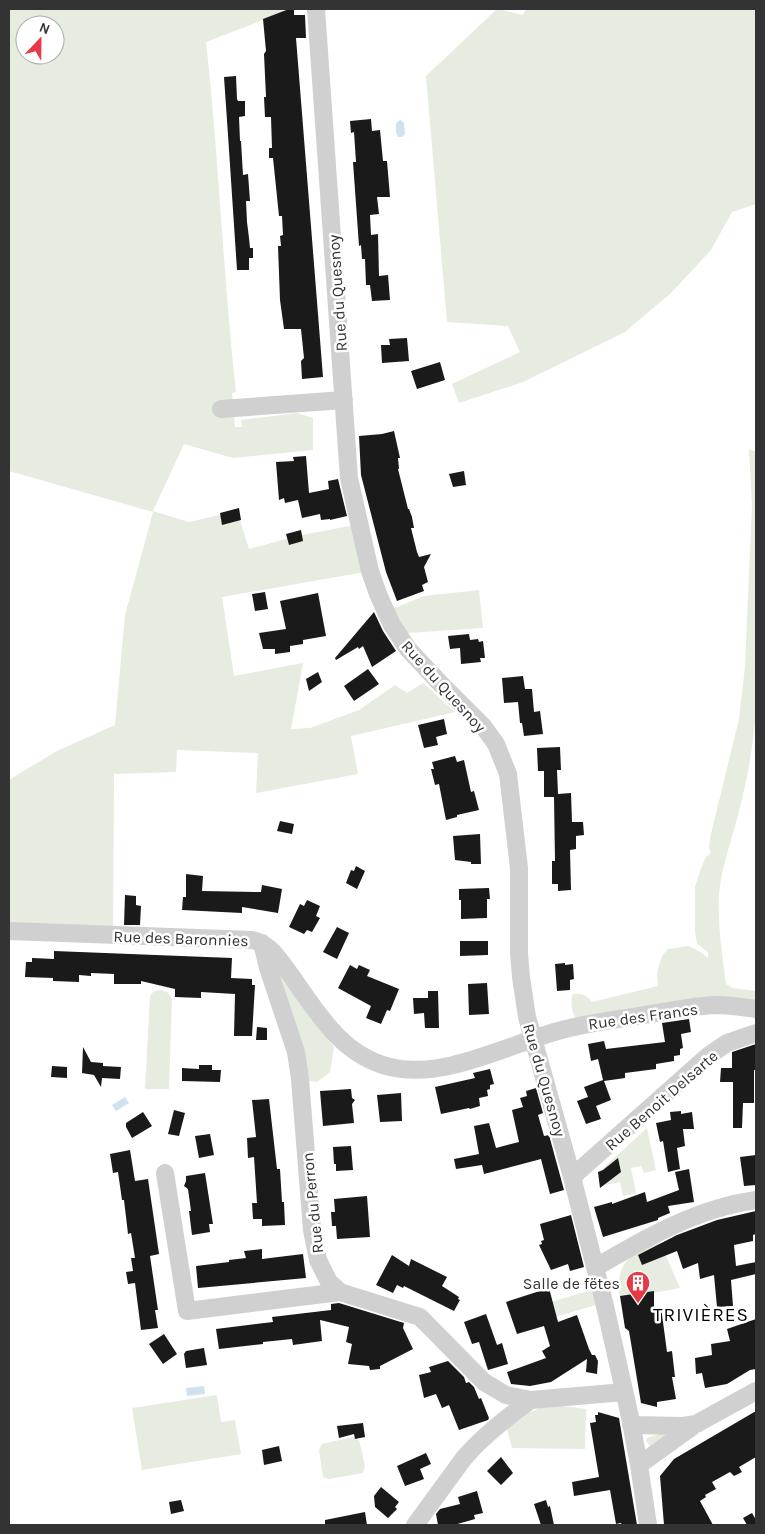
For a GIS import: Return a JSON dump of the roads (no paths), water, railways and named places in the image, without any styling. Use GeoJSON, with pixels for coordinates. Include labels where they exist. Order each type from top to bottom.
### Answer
{"type":"FeatureCollection","features":[{"type":"Feature","properties":{"kind":"street","name":"Rue du Quesnoy"},"geometry":{"type":"LineString","coordinates":[[316,9],[349,478],[370,570],[385,612],[408,649],[483,726],[496,744],[508,774],[519,868],[521,977],[527,1017],[595,1268],[630,1421],[648,1525]]}},
{"type":"Feature","properties":{"kind":"street"},"geometry":{"type":"LineString","coordinates":[[221,409],[344,400]]}},
{"type":"Feature","properties":{"kind":"street","name":"Rue des Baronnies"},"geometry":{"type":"LineString","coordinates":[[9,931],[252,940],[262,943],[272,950],[337,1037],[351,1049],[375,1062],[390,1067],[406,1070],[439,1068],[532,1039]]}},
{"type":"Feature","properties":{"kind":"street","name":"Rue du Perron"},"geometry":{"type":"LineString","coordinates":[[262,943],[299,1067],[312,1230],[318,1260],[330,1282],[340,1292]]}},
{"type":"Feature","properties":{"kind":"street","name":"Rue des Francs"},"geometry":{"type":"LineString","coordinates":[[532,1039],[582,1024],[715,1005],[756,1008]]}},
{"type":"Feature","properties":{"kind":"street","name":"Rue Benoit Delsarte"},"geometry":{"type":"LineString","coordinates":[[572,1178],[708,1056],[727,1043],[756,1033]]}},
{"type":"Feature","properties":{"kind":"street"},"geometry":{"type":"LineString","coordinates":[[165,1173],[188,1311],[340,1292],[420,1318],[484,1382],[506,1395],[531,1400],[624,1392]]}},
{"type":"Feature","properties":{"kind":"street"},"geometry":{"type":"LineString","coordinates":[[595,1268],[651,1236],[716,1209],[735,1203],[756,1200]]}},
{"type":"Feature","properties":{"kind":"street"},"geometry":{"type":"LineString","coordinates":[[639,1465],[696,1424],[756,1391]]}},
{"type":"Feature","properties":{"kind":"street"},"geometry":{"type":"LineString","coordinates":[[415,1525],[473,1448],[504,1420],[531,1400]]}},
{"type":"Feature","properties":{"kind":"street"},"geometry":{"type":"LineString","coordinates":[[630,1421],[683,1426],[696,1424]]}},
{"type":"Feature","properties":{"kind":"water"},"geometry":{"type":"Polygon","coordinates":[[[401,120],[404,123],[405,134],[402,137],[398,137],[396,133],[398,121],[401,120]]]}},
{"type":"Feature","properties":{"kind":"water"},"geometry":{"type":"Polygon","coordinates":[[[125,1097],[129,1103],[116,1111],[112,1105],[125,1097]]]}},
{"type":"Feature","properties":{"kind":"water"},"geometry":{"type":"Polygon","coordinates":[[[204,1386],[205,1394],[187,1396],[186,1388],[204,1386]]]}},
{"type":"Feature","properties":{"kind":"place","name":"Salle de fëtes"},"geometry":{"type":"Point","coordinates":[638,1304]}},
{"type":"Feature","properties":{"kind":"district","name":"TRIVIÈRES"},"geometry":{"type":"Point","coordinates":[701,1314]}}]}
